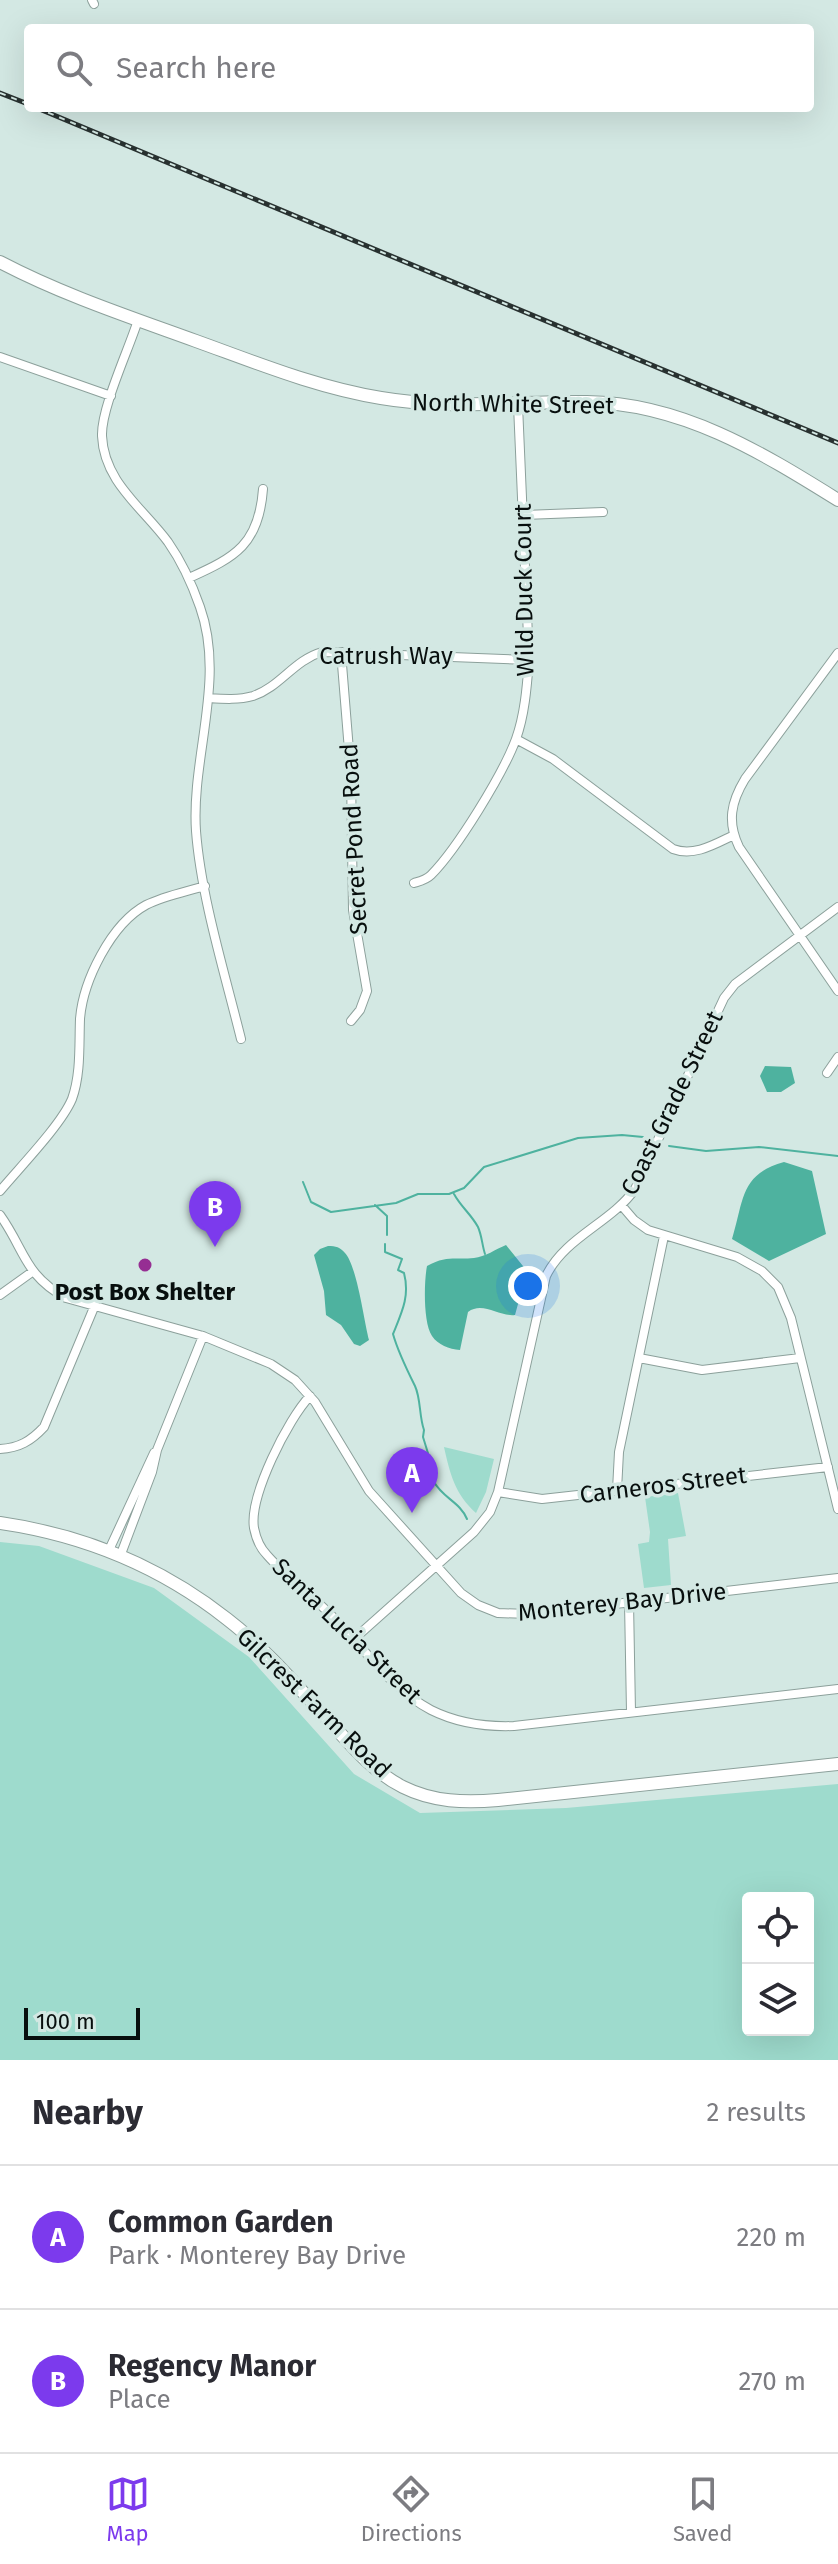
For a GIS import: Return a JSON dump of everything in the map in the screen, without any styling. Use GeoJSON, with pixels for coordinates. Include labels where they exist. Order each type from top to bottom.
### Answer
{"type":"FeatureCollection","features":[{"type":"Feature","properties":{"kind":"main road","name":"North White Street"},"geometry":{"type":"LineString","coordinates":[[0,262],[58,291],[138,320],[298,377],[380,398],[448,406],[589,402],[651,410],[679,418],[753,449],[838,500]]}},
{"type":"Feature","properties":{"kind":"main road","name":"Gilcrest Farm Road"},"geometry":{"type":"LineString","coordinates":[[0,1523],[36,1528],[115,1552],[201,1601],[227,1619],[278,1665],[378,1771],[403,1787],[422,1794],[463,1803],[838,1764]]}},
{"type":"Feature","properties":{"kind":"street"},"geometry":{"type":"LineString","coordinates":[[138,320],[111,396],[102,433],[105,458],[126,494],[167,542],[189,578],[207,637],[209,698],[197,783],[196,829],[205,886],[241,1039]]}},
{"type":"Feature","properties":{"kind":"street"},"geometry":{"type":"LineString","coordinates":[[0,357],[111,396]]}},
{"type":"Feature","properties":{"kind":"street","name":"Wild Duck Court"},"geometry":{"type":"LineString","coordinates":[[414,883],[428,878],[452,850],[493,784],[516,739],[529,660],[518,405]]}},
{"type":"Feature","properties":{"kind":"street"},"geometry":{"type":"LineString","coordinates":[[189,578],[226,562],[250,539],[261,510],[263,489]]}},
{"type":"Feature","properties":{"kind":"street"},"geometry":{"type":"LineString","coordinates":[[524,515],[603,512]]}},
{"type":"Feature","properties":{"kind":"street","name":"Catrush Way"},"geometry":{"type":"LineString","coordinates":[[209,698],[238,699],[255,695],[269,688],[308,656],[322,652],[529,660]]}},
{"type":"Feature","properties":{"kind":"street","name":"Secret Pond Road"},"geometry":{"type":"LineString","coordinates":[[341,652],[351,775],[353,910],[367,991],[360,1010],[351,1021]]}},
{"type":"Feature","properties":{"kind":"street"},"geometry":{"type":"LineString","coordinates":[[838,653],[735,796],[731,810],[739,847],[838,991]]}},
{"type":"Feature","properties":{"kind":"street"},"geometry":{"type":"LineString","coordinates":[[516,739],[553,759],[673,849],[681,852],[702,849],[734,835]]}},
{"type":"Feature","properties":{"kind":"street"},"geometry":{"type":"LineString","coordinates":[[0,1191],[60,1120],[72,1097],[84,995],[95,965],[114,935],[143,907],[205,886]]}},
{"type":"Feature","properties":{"kind":"street","name":"Coast Grade Street"},"geometry":{"type":"LineString","coordinates":[[354,1639],[484,1520],[498,1492],[546,1276],[565,1250],[622,1206],[640,1182],[724,998],[735,984],[838,907]]}},
{"type":"Feature","properties":{"kind":"street"},"geometry":{"type":"LineString","coordinates":[[827,1073],[838,1057]]}},
{"type":"Feature","properties":{"kind":"street"},"geometry":{"type":"LineString","coordinates":[[622,1206],[642,1227],[737,1257],[762,1271],[778,1287],[788,1307],[838,1509]]}},
{"type":"Feature","properties":{"kind":"street","name":"Monterey Bay Drive"},"geometry":{"type":"LineString","coordinates":[[0,1215],[32,1272],[58,1294],[203,1336],[271,1364],[295,1380],[329,1421],[362,1482],[468,1600],[498,1613],[529,1614],[838,1578]]}},
{"type":"Feature","properties":{"kind":"street"},"geometry":{"type":"LineString","coordinates":[[617,1490],[616,1465],[664,1236]]}},
{"type":"Feature","properties":{"kind":"street"},"geometry":{"type":"LineString","coordinates":[[0,1295],[32,1272]]}},
{"type":"Feature","properties":{"kind":"street"},"geometry":{"type":"LineString","coordinates":[[0,1449],[13,1448],[32,1440],[44,1427],[95,1305]]}},
{"type":"Feature","properties":{"kind":"street"},"geometry":{"type":"LineString","coordinates":[[115,1552],[141,1478],[157,1450],[203,1336]]}},
{"type":"Feature","properties":{"kind":"street"},"geometry":{"type":"LineString","coordinates":[[639,1358],[690,1369],[711,1370],[800,1358]]}},
{"type":"Feature","properties":{"kind":"street","name":"Santa Lucia Street"},"geometry":{"type":"LineString","coordinates":[[310,1396],[287,1424],[257,1499],[254,1528],[260,1545],[268,1557],[317,1600],[406,1694],[433,1711],[464,1722],[514,1726],[838,1689]]}},
{"type":"Feature","properties":{"kind":"street","name":"Carneros Street"},"geometry":{"type":"LineString","coordinates":[[498,1492],[542,1499],[828,1467]]}},
{"type":"Feature","properties":{"kind":"street"},"geometry":{"type":"LineString","coordinates":[[629,1602],[631,1712]]}},
{"type":"Feature","properties":{"kind":"shaded area"},"geometry":{"type":"Polygon","coordinates":[[[765,1066],[791,1067],[795,1083],[781,1092],[767,1092],[760,1076],[765,1066]]]}},
{"type":"Feature","properties":{"kind":"shaded area"},"geometry":{"type":"Polygon","coordinates":[[[784,1162],[812,1171],[826,1234],[769,1261],[732,1239],[751,1181],[770,1167],[784,1162]]]}},
{"type":"Feature","properties":{"kind":"shaded area"},"geometry":{"type":"Polygon","coordinates":[[[506,1245],[527,1271],[515,1315],[474,1309],[468,1312],[460,1350],[441,1344],[432,1336],[427,1322],[427,1266],[446,1259],[486,1255],[506,1245]]]}},
{"type":"Feature","properties":{"kind":"shaded area"},"geometry":{"type":"Polygon","coordinates":[[[328,1246],[343,1251],[353,1269],[369,1340],[360,1346],[354,1344],[341,1325],[326,1315],[324,1291],[314,1255],[328,1246]]]}},
{"type":"Feature","properties":{"kind":"shaded area"},"geometry":{"type":"Polygon","coordinates":[[[444,1447],[494,1459],[486,1492],[476,1513],[454,1483],[444,1447]]]}},
{"type":"Feature","properties":{"kind":"shaded area"},"geometry":{"type":"Polygon","coordinates":[[[678,1493],[686,1536],[668,1539],[671,1585],[644,1588],[638,1544],[649,1542],[645,1497],[678,1493]]]}},
{"type":"Feature","properties":{"kind":"shaded area"},"geometry":{"type":"Polygon","coordinates":[[[0,1542],[39,1546],[154,1588],[249,1657],[354,1774],[420,1813],[566,1808],[838,1784],[838,2060],[0,2060],[0,1542]]]}},
{"type":"Feature","properties":{"kind":"waterway"},"geometry":{"type":"LineString","coordinates":[[303,1182],[311,1202],[331,1212],[396,1203],[418,1194],[449,1194],[464,1188],[484,1167],[578,1138],[643,1137]]}},
{"type":"Feature","properties":{"kind":"waterway"},"geometry":{"type":"LineString","coordinates":[[669,1146],[706,1151],[759,1147],[838,1156]]}},
{"type":"Feature","properties":{"kind":"waterway"},"geometry":{"type":"LineString","coordinates":[[454,1194],[478,1227],[485,1254]]}},
{"type":"Feature","properties":{"kind":"waterway"},"geometry":{"type":"LineString","coordinates":[[375,1205],[387,1216],[387,1235]]}},
{"type":"Feature","properties":{"kind":"waterway"},"geometry":{"type":"LineString","coordinates":[[385,1244],[385,1252],[402,1259],[398,1270],[404,1273],[406,1297],[393,1334],[417,1391],[423,1437],[434,1482],[467,1519]]}},
{"type":"Feature","properties":{"kind":"railway"},"geometry":{"type":"LineString","coordinates":[[0,93],[24,102]]}},
{"type":"Feature","properties":{"kind":"railway"},"geometry":{"type":"LineString","coordinates":[[47,112],[838,443]]}},
{"type":"Feature","properties":{"kind":"place","name":"Regency Manor"},"geometry":{"type":"Point","coordinates":[215,1247]}},
{"type":"Feature","properties":{"kind":"place","name":"Post Box Shelter"},"geometry":{"type":"Point","coordinates":[145,1265]}},
{"type":"Feature","properties":{"kind":"place","name":"Common Garden"},"geometry":{"type":"Point","coordinates":[412,1513]}}]}
